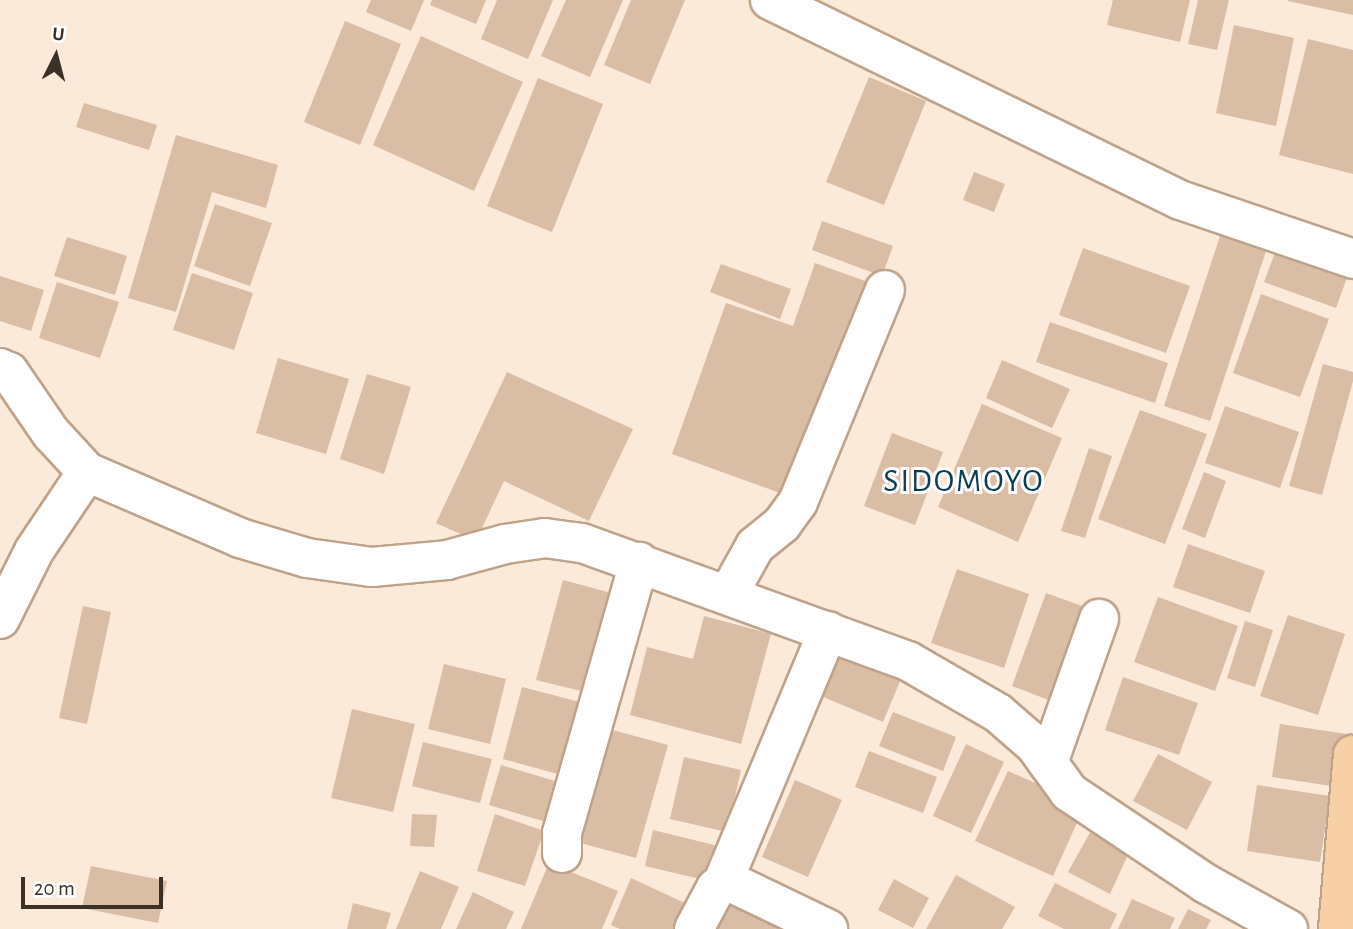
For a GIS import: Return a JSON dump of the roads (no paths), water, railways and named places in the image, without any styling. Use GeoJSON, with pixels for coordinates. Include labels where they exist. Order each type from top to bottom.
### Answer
{"type":"FeatureCollection","features":[{"type":"Feature","properties":{"kind":"main road"},"geometry":{"type":"LineString","coordinates":[[1338,929],[1353,755]]}},
{"type":"Feature","properties":{"kind":"street"},"geometry":{"type":"LineString","coordinates":[[770,0],[1180,200],[1353,258]]}},
{"type":"Feature","properties":{"kind":"street"},"geometry":{"type":"LineString","coordinates":[[729,593],[755,545],[782,524],[798,502],[885,290]]}},
{"type":"Feature","properties":{"kind":"street"},"geometry":{"type":"LineString","coordinates":[[0,368],[9,372],[51,433],[87,472],[240,538],[307,558],[372,567],[447,559],[545,538],[582,543],[729,593],[908,661],[998,713],[1048,763],[1069,792],[1205,883],[1287,929]]}},
{"type":"Feature","properties":{"kind":"street"},"geometry":{"type":"LineString","coordinates":[[0,619],[34,551],[87,472]]}},
{"type":"Feature","properties":{"kind":"street"},"geometry":{"type":"LineString","coordinates":[[562,853],[562,833],[639,562]]}},
{"type":"Feature","properties":{"kind":"street"},"geometry":{"type":"LineString","coordinates":[[1048,763],[1099,619]]}},
{"type":"Feature","properties":{"kind":"street"},"geometry":{"type":"LineString","coordinates":[[694,929],[723,882],[828,631]]}},
{"type":"Feature","properties":{"kind":"street"},"geometry":{"type":"LineString","coordinates":[[723,882],[828,929]]}},
{"type":"Feature","properties":{"kind":"district","name":"SIDOMOYO"},"geometry":{"type":"Point","coordinates":[964,481]}}]}
